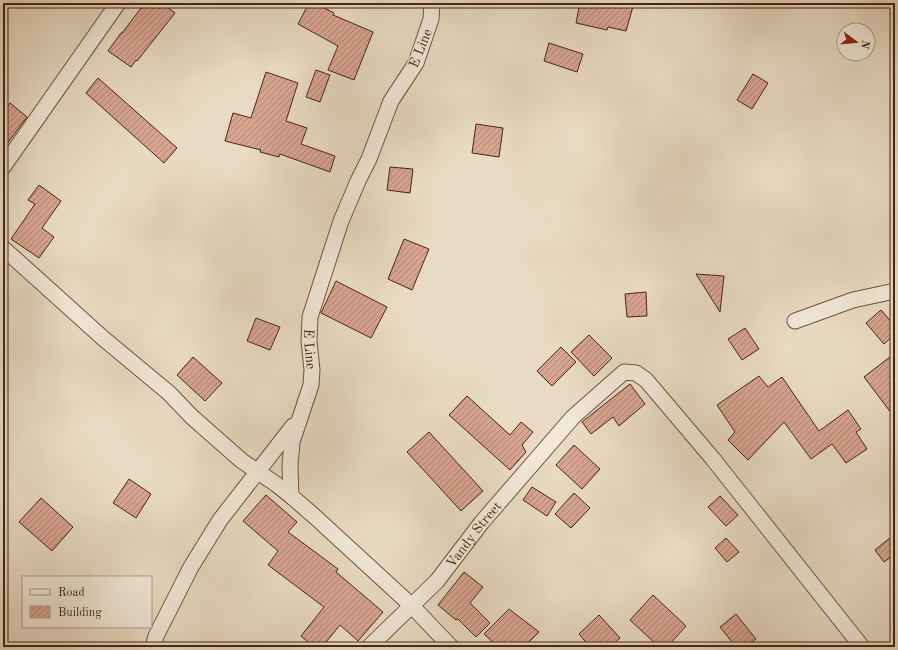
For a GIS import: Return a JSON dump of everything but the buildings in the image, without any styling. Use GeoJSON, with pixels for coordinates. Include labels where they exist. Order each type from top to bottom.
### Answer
{"type":"FeatureCollection","features":[{"type":"Feature","properties":{"kind":"street"},"geometry":{"type":"LineString","coordinates":[[3,167],[118,3]]}},
{"type":"Feature","properties":{"kind":"street","name":"E Line"},"geometry":{"type":"LineString","coordinates":[[291,496],[290,465],[292,442],[311,385],[312,370],[308,341],[310,317],[341,221],[358,181],[370,159],[391,101],[416,63],[431,18],[432,3]]}},
{"type":"Feature","properties":{"kind":"street"},"geometry":{"type":"LineString","coordinates":[[3,248],[104,339],[169,393],[192,417],[242,461],[276,484],[313,515],[412,606],[451,647]]}},
{"type":"Feature","properties":{"kind":"street"},"geometry":{"type":"LineString","coordinates":[[796,321],[853,300],[895,291]]}},
{"type":"Feature","properties":{"kind":"street","name":"Vandy Street"},"geometry":{"type":"LineString","coordinates":[[369,647],[437,581],[482,522],[573,417],[613,380],[624,372],[636,373],[646,380],[713,459],[862,647]]}},
{"type":"Feature","properties":{"kind":"street"},"geometry":{"type":"LineString","coordinates":[[153,647],[156,636],[191,567],[220,520],[302,415]]}}]}
